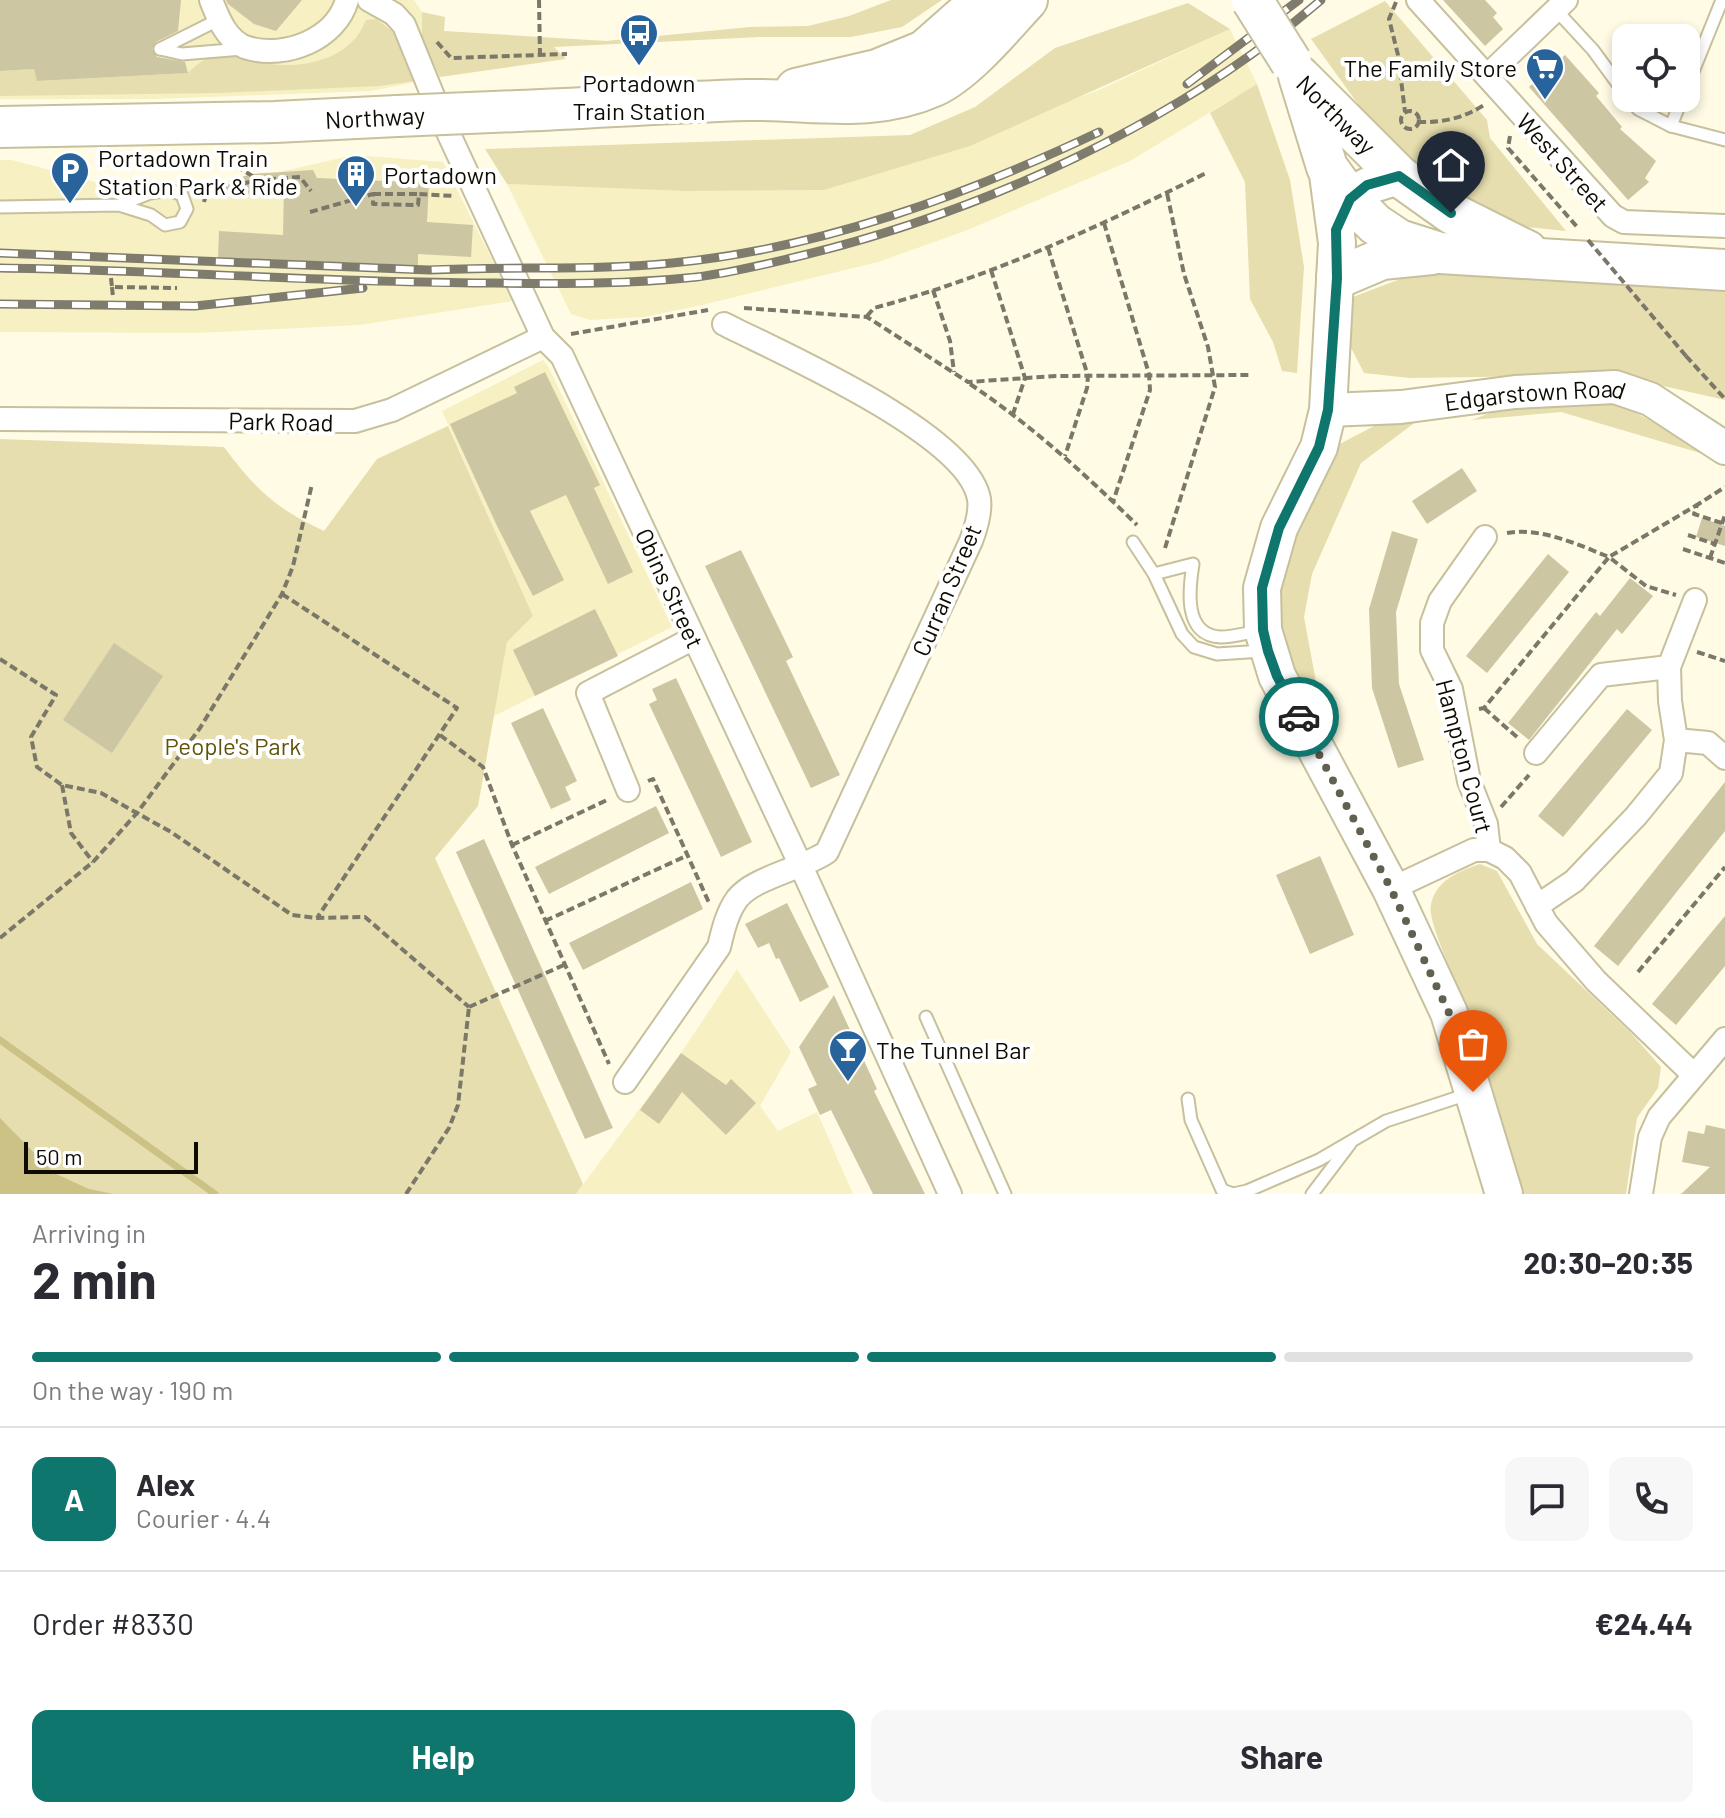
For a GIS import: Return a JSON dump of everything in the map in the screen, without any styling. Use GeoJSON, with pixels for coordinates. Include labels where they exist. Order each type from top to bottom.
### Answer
{"type":"FeatureCollection","features":[{"type":"Feature","properties":{"kind":"highway"},"geometry":{"type":"LineString","coordinates":[[764,97],[828,54],[896,37],[933,17],[948,0]]}},
{"type":"Feature","properties":{"kind":"highway","name":"Northway"},"geometry":{"type":"LineString","coordinates":[[764,97],[877,70],[924,51],[982,0]]}},
{"type":"Feature","properties":{"kind":"highway","name":"Northway"},"geometry":{"type":"LineString","coordinates":[[0,127],[275,122],[764,97],[851,105],[883,102],[935,85],[983,49],[1027,0]]}},
{"type":"Feature","properties":{"kind":"highway","name":"Northway"},"geometry":{"type":"LineString","coordinates":[[1252,0],[1295,69],[1399,176],[1451,213],[1545,260]]}},
{"type":"Feature","properties":{"kind":"highway","name":"Northway"},"geometry":{"type":"LineString","coordinates":[[1295,69],[1343,215],[1375,224],[1399,240],[1440,253],[1725,270]]}},
{"type":"Feature","properties":{"kind":"highway"},"geometry":{"type":"LineString","coordinates":[[1337,278],[1382,259],[1440,253]]}},
{"type":"Feature","properties":{"kind":"main road"},"geometry":{"type":"LineString","coordinates":[[1399,176],[1367,185],[1343,215],[1328,410],[1319,447],[1279,528],[1262,588],[1265,640],[1277,676],[1391,889],[1449,1013],[1504,1194]]}},
{"type":"Feature","properties":{"kind":"main road","name":"Edgarstown Road"},"geometry":{"type":"LineString","coordinates":[[1328,410],[1401,407],[1515,392],[1615,387],[1650,399],[1725,448]]}},
{"type":"Feature","properties":{"kind":"street"},"geometry":{"type":"LineString","coordinates":[[215,10],[229,35],[247,48],[285,50],[314,40],[333,25],[347,0]]}},
{"type":"Feature","properties":{"kind":"street","name":"Obins Street"},"geometry":{"type":"LineString","coordinates":[[369,0],[398,7],[446,128],[543,337],[562,356],[801,866],[950,1194]]}},
{"type":"Feature","properties":{"kind":"street","name":"West Street"},"geometry":{"type":"LineString","coordinates":[[1418,0],[1613,216],[1624,222],[1725,226]]}},
{"type":"Feature","properties":{"kind":"street"},"geometry":{"type":"LineString","coordinates":[[1501,93],[1561,5]]}},
{"type":"Feature","properties":{"kind":"street","name":"Curran Street"},"geometry":{"type":"LineString","coordinates":[[625,1082],[719,947],[725,921],[738,897],[753,886],[827,852],[971,541],[979,516],[979,498],[970,478],[939,445],[876,402],[718,317]]}},
{"type":"Feature","properties":{"kind":"street","name":"Park Road"},"geometry":{"type":"LineString","coordinates":[[0,419],[355,421],[403,406],[543,337]]}},
{"type":"Feature","properties":{"kind":"street","name":"Hampton Court"},"geometry":{"type":"LineString","coordinates":[[1485,537],[1440,601],[1432,623],[1432,650],[1451,689],[1469,781],[1486,824],[1489,850]]}},
{"type":"Feature","properties":{"kind":"street"},"geometry":{"type":"LineString","coordinates":[[1537,906],[1574,881],[1636,816],[1671,773],[1676,740],[1669,667],[1695,600]]}},
{"type":"Feature","properties":{"kind":"street"},"geometry":{"type":"LineString","coordinates":[[628,790],[588,693],[694,638]]}},
{"type":"Feature","properties":{"kind":"street"},"geometry":{"type":"LineString","coordinates":[[1536,753],[1601,675],[1669,667]]}},
{"type":"Feature","properties":{"kind":"street"},"geometry":{"type":"LineString","coordinates":[[1676,740],[1708,743],[1725,758]]}},
{"type":"Feature","properties":{"kind":"street"},"geometry":{"type":"LineString","coordinates":[[1391,889],[1474,850],[1489,850],[1505,858],[1520,873],[1546,923],[1596,981],[1694,1075]]}},
{"type":"Feature","properties":{"kind":"street"},"geometry":{"type":"LineString","coordinates":[[1641,1194],[1650,1137],[1659,1117],[1725,1039]]}},
{"type":"Feature","properties":{"kind":"lane"},"geometry":{"type":"LineString","coordinates":[[1700,54],[1722,0]]}},
{"type":"Feature","properties":{"kind":"lane"},"geometry":{"type":"LineString","coordinates":[[1561,5],[1612,76]]}},
{"type":"Feature","properties":{"kind":"lane"},"geometry":{"type":"LineString","coordinates":[[215,10],[160,49],[182,54],[247,48]]}},
{"type":"Feature","properties":{"kind":"lane"},"geometry":{"type":"LineString","coordinates":[[1644,112],[1671,126],[1725,140]]}},
{"type":"Feature","properties":{"kind":"lane"},"geometry":{"type":"LineString","coordinates":[[1671,126],[1676,112]]}},
{"type":"Feature","properties":{"kind":"lane"},"geometry":{"type":"LineString","coordinates":[[0,207],[119,205],[150,193],[170,190],[182,195],[187,209],[184,218],[171,225],[119,205]]}},
{"type":"Feature","properties":{"kind":"lane"},"geometry":{"type":"LineString","coordinates":[[1133,542],[1154,574],[1182,634],[1194,647],[1217,654],[1265,640]]}},
{"type":"Feature","properties":{"kind":"lane"},"geometry":{"type":"LineString","coordinates":[[1154,574],[1193,564],[1190,604],[1194,620],[1204,631],[1218,637],[1265,640]]}},
{"type":"Feature","properties":{"kind":"lane"},"geometry":{"type":"LineString","coordinates":[[926,1017],[1005,1194]]}},
{"type":"Feature","properties":{"kind":"lane"},"geometry":{"type":"LineString","coordinates":[[1188,1099],[1191,1120],[1222,1190],[1233,1194],[1319,1160],[1386,1121],[1473,1092]]}},
{"type":"Feature","properties":{"kind":"lane"},"geometry":{"type":"LineString","coordinates":[[1312,1194],[1352,1140]]}},
{"type":"Feature","properties":{"kind":"path"},"geometry":{"type":"LineString","coordinates":[[539,0],[540,55]]}},
{"type":"Feature","properties":{"kind":"path"},"geometry":{"type":"LineString","coordinates":[[1398,0],[1389,19],[1398,55],[1404,126],[1412,128],[1418,122],[1461,117],[1501,93],[1508,148],[1725,399]]}},
{"type":"Feature","properties":{"kind":"path"},"geometry":{"type":"LineString","coordinates":[[412,42],[429,34],[451,58],[567,54]]}},
{"type":"Feature","properties":{"kind":"path"},"geometry":{"type":"LineString","coordinates":[[1405,112],[1414,112],[1418,122]]}},
{"type":"Feature","properties":{"kind":"path"},"geometry":{"type":"LineString","coordinates":[[236,166],[259,180]]}},
{"type":"Feature","properties":{"kind":"path"},"geometry":{"type":"LineString","coordinates":[[866,317],[874,308],[1048,248],[1206,173]]}},
{"type":"Feature","properties":{"kind":"path"},"geometry":{"type":"LineString","coordinates":[[227,189],[259,180],[300,177],[311,191]]}},
{"type":"Feature","properties":{"kind":"path"},"geometry":{"type":"LineString","coordinates":[[1167,193],[1184,274],[1208,347],[1215,387],[1165,548],[1193,564]]}},
{"type":"Feature","properties":{"kind":"path"},"geometry":{"type":"LineString","coordinates":[[310,212],[373,194],[480,198]]}},
{"type":"Feature","properties":{"kind":"path"},"geometry":{"type":"LineString","coordinates":[[373,194],[373,204],[418,205],[419,194]]}},
{"type":"Feature","properties":{"kind":"path"},"geometry":{"type":"LineString","coordinates":[[1104,223],[1149,374],[1150,390],[1113,502]]}},
{"type":"Feature","properties":{"kind":"path"},"geometry":{"type":"LineString","coordinates":[[1048,248],[1088,376],[1065,456]]}},
{"type":"Feature","properties":{"kind":"path"},"geometry":{"type":"LineString","coordinates":[[991,270],[1025,378],[1013,414]]}},
{"type":"Feature","properties":{"kind":"path"},"geometry":{"type":"LineString","coordinates":[[111,278],[113,297]]}},
{"type":"Feature","properties":{"kind":"path"},"geometry":{"type":"LineString","coordinates":[[112,287],[177,288]]}},
{"type":"Feature","properties":{"kind":"path"},"geometry":{"type":"LineString","coordinates":[[933,290],[950,341],[954,372]]}},
{"type":"Feature","properties":{"kind":"path"},"geometry":{"type":"LineString","coordinates":[[741,308],[866,317],[954,372],[1013,414],[1065,456],[1139,528]]}},
{"type":"Feature","properties":{"kind":"path"},"geometry":{"type":"LineString","coordinates":[[543,337],[718,317]]}},
{"type":"Feature","properties":{"kind":"path"},"geometry":{"type":"LineString","coordinates":[[968,382],[1149,374],[1250,375]]}},
{"type":"Feature","properties":{"kind":"path"},"geometry":{"type":"LineString","coordinates":[[0,938],[93,862],[137,813],[200,728],[282,594],[293,566],[312,484]]}},
{"type":"Feature","properties":{"kind":"path"},"geometry":{"type":"LineString","coordinates":[[1458,714],[1484,708],[1609,557],[1725,487]]}},
{"type":"Feature","properties":{"kind":"path"},"geometry":{"type":"LineString","coordinates":[[1697,505],[1694,514],[1722,523]]}},
{"type":"Feature","properties":{"kind":"path"},"geometry":{"type":"LineString","coordinates":[[1710,558],[1725,515]]}},
{"type":"Feature","properties":{"kind":"path"},"geometry":{"type":"LineString","coordinates":[[1485,537],[1519,531],[1571,541],[1609,557],[1646,586],[1695,600]]}},
{"type":"Feature","properties":{"kind":"path"},"geometry":{"type":"LineString","coordinates":[[1688,535],[1715,544]]}},
{"type":"Feature","properties":{"kind":"path"},"geometry":{"type":"LineString","coordinates":[[1683,549],[1725,563]]}},
{"type":"Feature","properties":{"kind":"path"},"geometry":{"type":"LineString","coordinates":[[282,594],[457,708],[317,918]]}},
{"type":"Feature","properties":{"kind":"path"},"geometry":{"type":"LineString","coordinates":[[1678,645],[1725,661]]}},
{"type":"Feature","properties":{"kind":"path"},"geometry":{"type":"LineString","coordinates":[[0,659],[56,695],[31,737],[37,767],[62,785],[101,793],[171,832],[292,915],[365,917],[469,1007]]}},
{"type":"Feature","properties":{"kind":"path"},"geometry":{"type":"LineString","coordinates":[[1484,708],[1543,759],[1486,824]]}},
{"type":"Feature","properties":{"kind":"path"},"geometry":{"type":"LineString","coordinates":[[440,735],[483,767],[512,845],[564,965],[619,1086],[625,1082]]}},
{"type":"Feature","properties":{"kind":"path"},"geometry":{"type":"LineString","coordinates":[[512,845],[653,779],[712,910],[725,921]]}},
{"type":"Feature","properties":{"kind":"path"},"geometry":{"type":"LineString","coordinates":[[62,785],[71,833],[93,862]]}},
{"type":"Feature","properties":{"kind":"path"},"geometry":{"type":"LineString","coordinates":[[545,921],[686,856]]}},
{"type":"Feature","properties":{"kind":"path"},"geometry":{"type":"LineString","coordinates":[[1638,972],[1725,867]]}},
{"type":"Feature","properties":{"kind":"path"},"geometry":{"type":"LineString","coordinates":[[469,1007],[564,965]]}},
{"type":"Feature","properties":{"kind":"path"},"geometry":{"type":"LineString","coordinates":[[406,1194],[449,1128],[458,1105],[469,1007]]}},
{"type":"Feature","properties":{"kind":"shaded area"},"geometry":{"type":"Polygon","coordinates":[[[0,0],[414,0],[422,12],[422,40],[440,77],[371,91],[152,99],[0,99],[0,0]]]}},
{"type":"Feature","properties":{"kind":"shaded area"},"geometry":{"type":"Polygon","coordinates":[[[1230,29],[1257,84],[1130,161],[965,231],[878,262],[702,305],[644,317],[590,320],[571,314],[507,184],[684,191],[824,190],[1099,90],[1230,29]]]}},
{"type":"Feature","properties":{"kind":"shaded area"},"geometry":{"type":"Polygon","coordinates":[[[354,155],[443,162],[513,301],[359,325],[196,333],[0,332],[0,160],[12,160],[114,187],[217,186],[354,155]]]}},
{"type":"Feature","properties":{"kind":"shaded area"},"geometry":{"type":"Polygon","coordinates":[[[543,360],[672,627],[494,716],[507,642],[533,616],[442,411],[543,360]]]}},
{"type":"Feature","properties":{"kind":"shaded area"},"geometry":{"type":"Polygon","coordinates":[[[737,969],[791,1052],[760,1106],[778,1131],[817,1112],[853,1194],[576,1194],[681,1053],[737,969]]]}},
{"type":"Feature","properties":{"kind":"shaded area"},"geometry":{"type":"Polygon","coordinates":[[[0,1118],[54,1173],[89,1189],[113,1194],[0,1194],[0,1118]]]}},
{"type":"Feature","properties":{"kind":"green space"},"geometry":{"type":"Polygon","coordinates":[[[891,0],[942,0],[902,27],[851,37],[760,37],[554,47],[566,59],[440,77],[422,40],[422,12],[445,17],[444,31],[606,41],[750,27],[808,26],[849,16],[891,0]]]}},
{"type":"Feature","properties":{"kind":"green space"},"geometry":{"type":"Polygon","coordinates":[[[1385,1],[1487,120],[1490,138],[1566,231],[1495,224],[1389,147],[1311,39],[1385,1]]]}},
{"type":"Feature","properties":{"kind":"green space"},"geometry":{"type":"Polygon","coordinates":[[[1188,3],[1230,29],[970,146],[824,190],[684,191],[507,184],[485,149],[910,135],[975,107],[1055,48],[1188,3]]]}},
{"type":"Feature","properties":{"kind":"green space"},"geometry":{"type":"Polygon","coordinates":[[[376,19],[400,37],[415,81],[379,86],[218,93],[0,96],[0,71],[34,69],[38,81],[188,73],[207,59],[224,55],[279,65],[309,63],[337,53],[359,34],[366,20],[376,19]]]}},
{"type":"Feature","properties":{"kind":"green space"},"geometry":{"type":"Polygon","coordinates":[[[1257,84],[1290,180],[1304,267],[1297,373],[1282,371],[1273,342],[1250,299],[1245,182],[1210,113],[1257,84]]]}},
{"type":"Feature","properties":{"kind":"green space"},"geometry":{"type":"Polygon","coordinates":[[[1437,265],[1725,290],[1725,400],[1615,375],[1410,378],[1364,373],[1346,338],[1353,297],[1437,265]]]}},
{"type":"Feature","properties":{"kind":"green space"},"geometry":{"type":"Polygon","coordinates":[[[1584,398],[1624,406],[1717,458],[1561,412],[1472,420],[1515,403],[1584,398]]]}},
{"type":"Feature","properties":{"kind":"green space"},"geometry":{"type":"Polygon","coordinates":[[[1421,418],[1361,463],[1312,574],[1304,617],[1327,741],[1271,633],[1274,577],[1336,446],[1374,426],[1421,418]]]}},
{"type":"Feature","properties":{"kind":"green space","name":"People's Park"},"geometry":{"type":"Polygon","coordinates":[[[448,426],[533,616],[507,642],[478,806],[435,858],[583,1184],[576,1194],[0,1194],[0,439],[224,447],[246,475],[279,506],[324,531],[377,459],[448,426]]]}},
{"type":"Feature","properties":{"kind":"green space"},"geometry":{"type":"Polygon","coordinates":[[[1480,864],[1497,871],[1537,944],[1631,1033],[1661,1067],[1658,1088],[1637,1118],[1626,1194],[1520,1194],[1489,1078],[1436,934],[1431,910],[1433,897],[1443,883],[1480,864]]]}},
{"type":"Feature","properties":{"kind":"building"},"geometry":{"type":"Polygon","coordinates":[[[0,0],[181,0],[178,31],[156,42],[152,49],[157,57],[185,62],[188,73],[37,81],[34,69],[0,71],[0,0]]]}},
{"type":"Feature","properties":{"kind":"building"},"geometry":{"type":"Polygon","coordinates":[[[226,0],[302,0],[276,31],[254,24],[226,0]]]}},
{"type":"Feature","properties":{"kind":"building"},"geometry":{"type":"Polygon","coordinates":[[[1443,0],[1485,0],[1497,13],[1493,17],[1503,29],[1485,46],[1443,0]]]}},
{"type":"Feature","properties":{"kind":"building"},"geometry":{"type":"Polygon","coordinates":[[[1565,55],[1599,93],[1596,96],[1622,127],[1620,129],[1656,161],[1645,178],[1649,182],[1628,200],[1529,87],[1565,55]]]}},
{"type":"Feature","properties":{"kind":"building","name":"Portadown"},"geometry":{"type":"Polygon","coordinates":[[[313,170],[317,178],[429,183],[427,222],[473,225],[471,257],[418,254],[418,265],[218,258],[219,231],[283,235],[284,187],[232,197],[227,189],[229,181],[251,174],[313,170]]]}},
{"type":"Feature","properties":{"kind":"building"},"geometry":{"type":"Polygon","coordinates":[[[545,372],[600,485],[594,488],[633,572],[608,584],[566,495],[530,511],[564,580],[533,596],[450,424],[517,393],[514,387],[545,372]]]}},
{"type":"Feature","properties":{"kind":"building"},"geometry":{"type":"Polygon","coordinates":[[[1462,468],[1477,491],[1427,524],[1412,501],[1462,468]]]}},
{"type":"Feature","properties":{"kind":"building"},"geometry":{"type":"Polygon","coordinates":[[[1702,518],[1725,526],[1725,546],[1696,537],[1702,518]]]}},
{"type":"Feature","properties":{"kind":"building"},"geometry":{"type":"Polygon","coordinates":[[[1392,531],[1418,539],[1396,612],[1399,684],[1424,760],[1398,768],[1372,688],[1369,609],[1392,531]]]}},
{"type":"Feature","properties":{"kind":"building"},"geometry":{"type":"Polygon","coordinates":[[[741,550],[793,657],[786,661],[840,775],[811,788],[705,566],[741,550]]]}},
{"type":"Feature","properties":{"kind":"building"},"geometry":{"type":"Polygon","coordinates":[[[1548,554],[1569,572],[1487,673],[1466,656],[1548,554]]]}},
{"type":"Feature","properties":{"kind":"building"},"geometry":{"type":"Polygon","coordinates":[[[1630,578],[1653,596],[1622,634],[1617,629],[1529,740],[1508,723],[1596,612],[1600,616],[1630,578]]]}},
{"type":"Feature","properties":{"kind":"building"},"geometry":{"type":"Polygon","coordinates":[[[595,609],[618,656],[535,696],[513,650],[595,609]]]}},
{"type":"Feature","properties":{"kind":"building"},"geometry":{"type":"Polygon","coordinates":[[[114,643],[163,676],[112,753],[63,720],[114,643]]]}},
{"type":"Feature","properties":{"kind":"building"},"geometry":{"type":"Polygon","coordinates":[[[676,678],[752,842],[721,857],[649,704],[657,700],[652,689],[676,678]]]}},
{"type":"Feature","properties":{"kind":"building"},"geometry":{"type":"Polygon","coordinates":[[[543,708],[577,781],[565,787],[571,800],[551,809],[511,723],[543,708]]]}},
{"type":"Feature","properties":{"kind":"building"},"geometry":{"type":"Polygon","coordinates":[[[1627,709],[1652,730],[1563,837],[1538,816],[1627,709]]]}},
{"type":"Feature","properties":{"kind":"building"},"geometry":{"type":"Polygon","coordinates":[[[1725,782],[1725,831],[1618,966],[1594,946],[1725,782]]]}},
{"type":"Feature","properties":{"kind":"building"},"geometry":{"type":"Polygon","coordinates":[[[656,806],[669,833],[549,894],[535,867],[656,806]]]}},
{"type":"Feature","properties":{"kind":"building"},"geometry":{"type":"Polygon","coordinates":[[[484,839],[613,1128],[585,1139],[456,852],[484,839]]]}},
{"type":"Feature","properties":{"kind":"building"},"geometry":{"type":"Polygon","coordinates":[[[1320,856],[1354,935],[1310,954],[1276,875],[1320,856]]]}},
{"type":"Feature","properties":{"kind":"building"},"geometry":{"type":"Polygon","coordinates":[[[691,882],[703,909],[583,970],[569,943],[691,882]]]}},
{"type":"Feature","properties":{"kind":"building"},"geometry":{"type":"Polygon","coordinates":[[[787,903],[829,987],[800,1002],[769,943],[758,948],[745,924],[787,903]]]}},
{"type":"Feature","properties":{"kind":"building"},"geometry":{"type":"Polygon","coordinates":[[[1725,916],[1725,966],[1676,1025],[1652,1004],[1725,916]]]}},
{"type":"Feature","properties":{"kind":"building"},"geometry":{"type":"Polygon","coordinates":[[[834,995],[877,1089],[874,1091],[925,1194],[873,1194],[831,1110],[820,1115],[808,1089],[817,1085],[799,1047],[834,995]]]}},
{"type":"Feature","properties":{"kind":"building"},"geometry":{"type":"Polygon","coordinates":[[[681,1053],[726,1085],[731,1079],[756,1103],[726,1135],[682,1092],[659,1124],[640,1110],[681,1053]]]}},
{"type":"Feature","properties":{"kind":"building"},"geometry":{"type":"Polygon","coordinates":[[[1706,1125],[1725,1129],[1725,1194],[1681,1194],[1710,1167],[1682,1162],[1688,1131],[1704,1134],[1706,1125]]]}},
{"type":"Feature","properties":{"kind":"waterway"},"geometry":{"type":"LineString","coordinates":[[0,1040],[215,1194]]}},
{"type":"Feature","properties":{"kind":"railway"},"geometry":{"type":"LineString","coordinates":[[1187,84],[1299,0]]}},
{"type":"Feature","properties":{"kind":"railway"},"geometry":{"type":"LineString","coordinates":[[0,268],[371,281],[545,283],[647,281],[736,271],[869,237],[938,215],[1076,158],[1205,86],[1265,45],[1321,0]]}},
{"type":"Feature","properties":{"kind":"railway"},"geometry":{"type":"LineString","coordinates":[[0,253],[429,270],[672,263],[782,245],[891,216],[997,177],[1099,132]]}},
{"type":"Feature","properties":{"kind":"railway"},"geometry":{"type":"LineString","coordinates":[[0,304],[195,306],[363,288]]}},
{"type":"Feature","properties":{"kind":"way so far"},"geometry":{"type":"LineString","coordinates":[[1299,717],[1391,889],[1449,1013],[1473,1092]]}},
{"type":"Feature","properties":{"kind":"place","name":"Portadown Train Station"},"geometry":{"type":"Point","coordinates":[639,67]}},
{"type":"Feature","properties":{"kind":"place","name":"The Family Store"},"geometry":{"type":"Point","coordinates":[1545,101]}},
{"type":"Feature","properties":{"kind":"place","name":"Portadown Train Station Park & Ride"},"geometry":{"type":"Point","coordinates":[70,205]}},
{"type":"Feature","properties":{"kind":"place","name":"Portadown"},"geometry":{"type":"Point","coordinates":[356,208]}},
{"type":"Feature","properties":{"kind":"place","name":"The Tunnel Bar"},"geometry":{"type":"Point","coordinates":[848,1083]}},
{"type":"Feature","properties":{"kind":"route"},"geometry":{"type":"LineString","coordinates":[[1299,717],[1277,676],[1268,651],[1263,630],[1262,588],[1279,528],[1319,447],[1328,410],[1337,278],[1336,230],[1350,199],[1367,185],[1399,176],[1451,213]]}}]}
